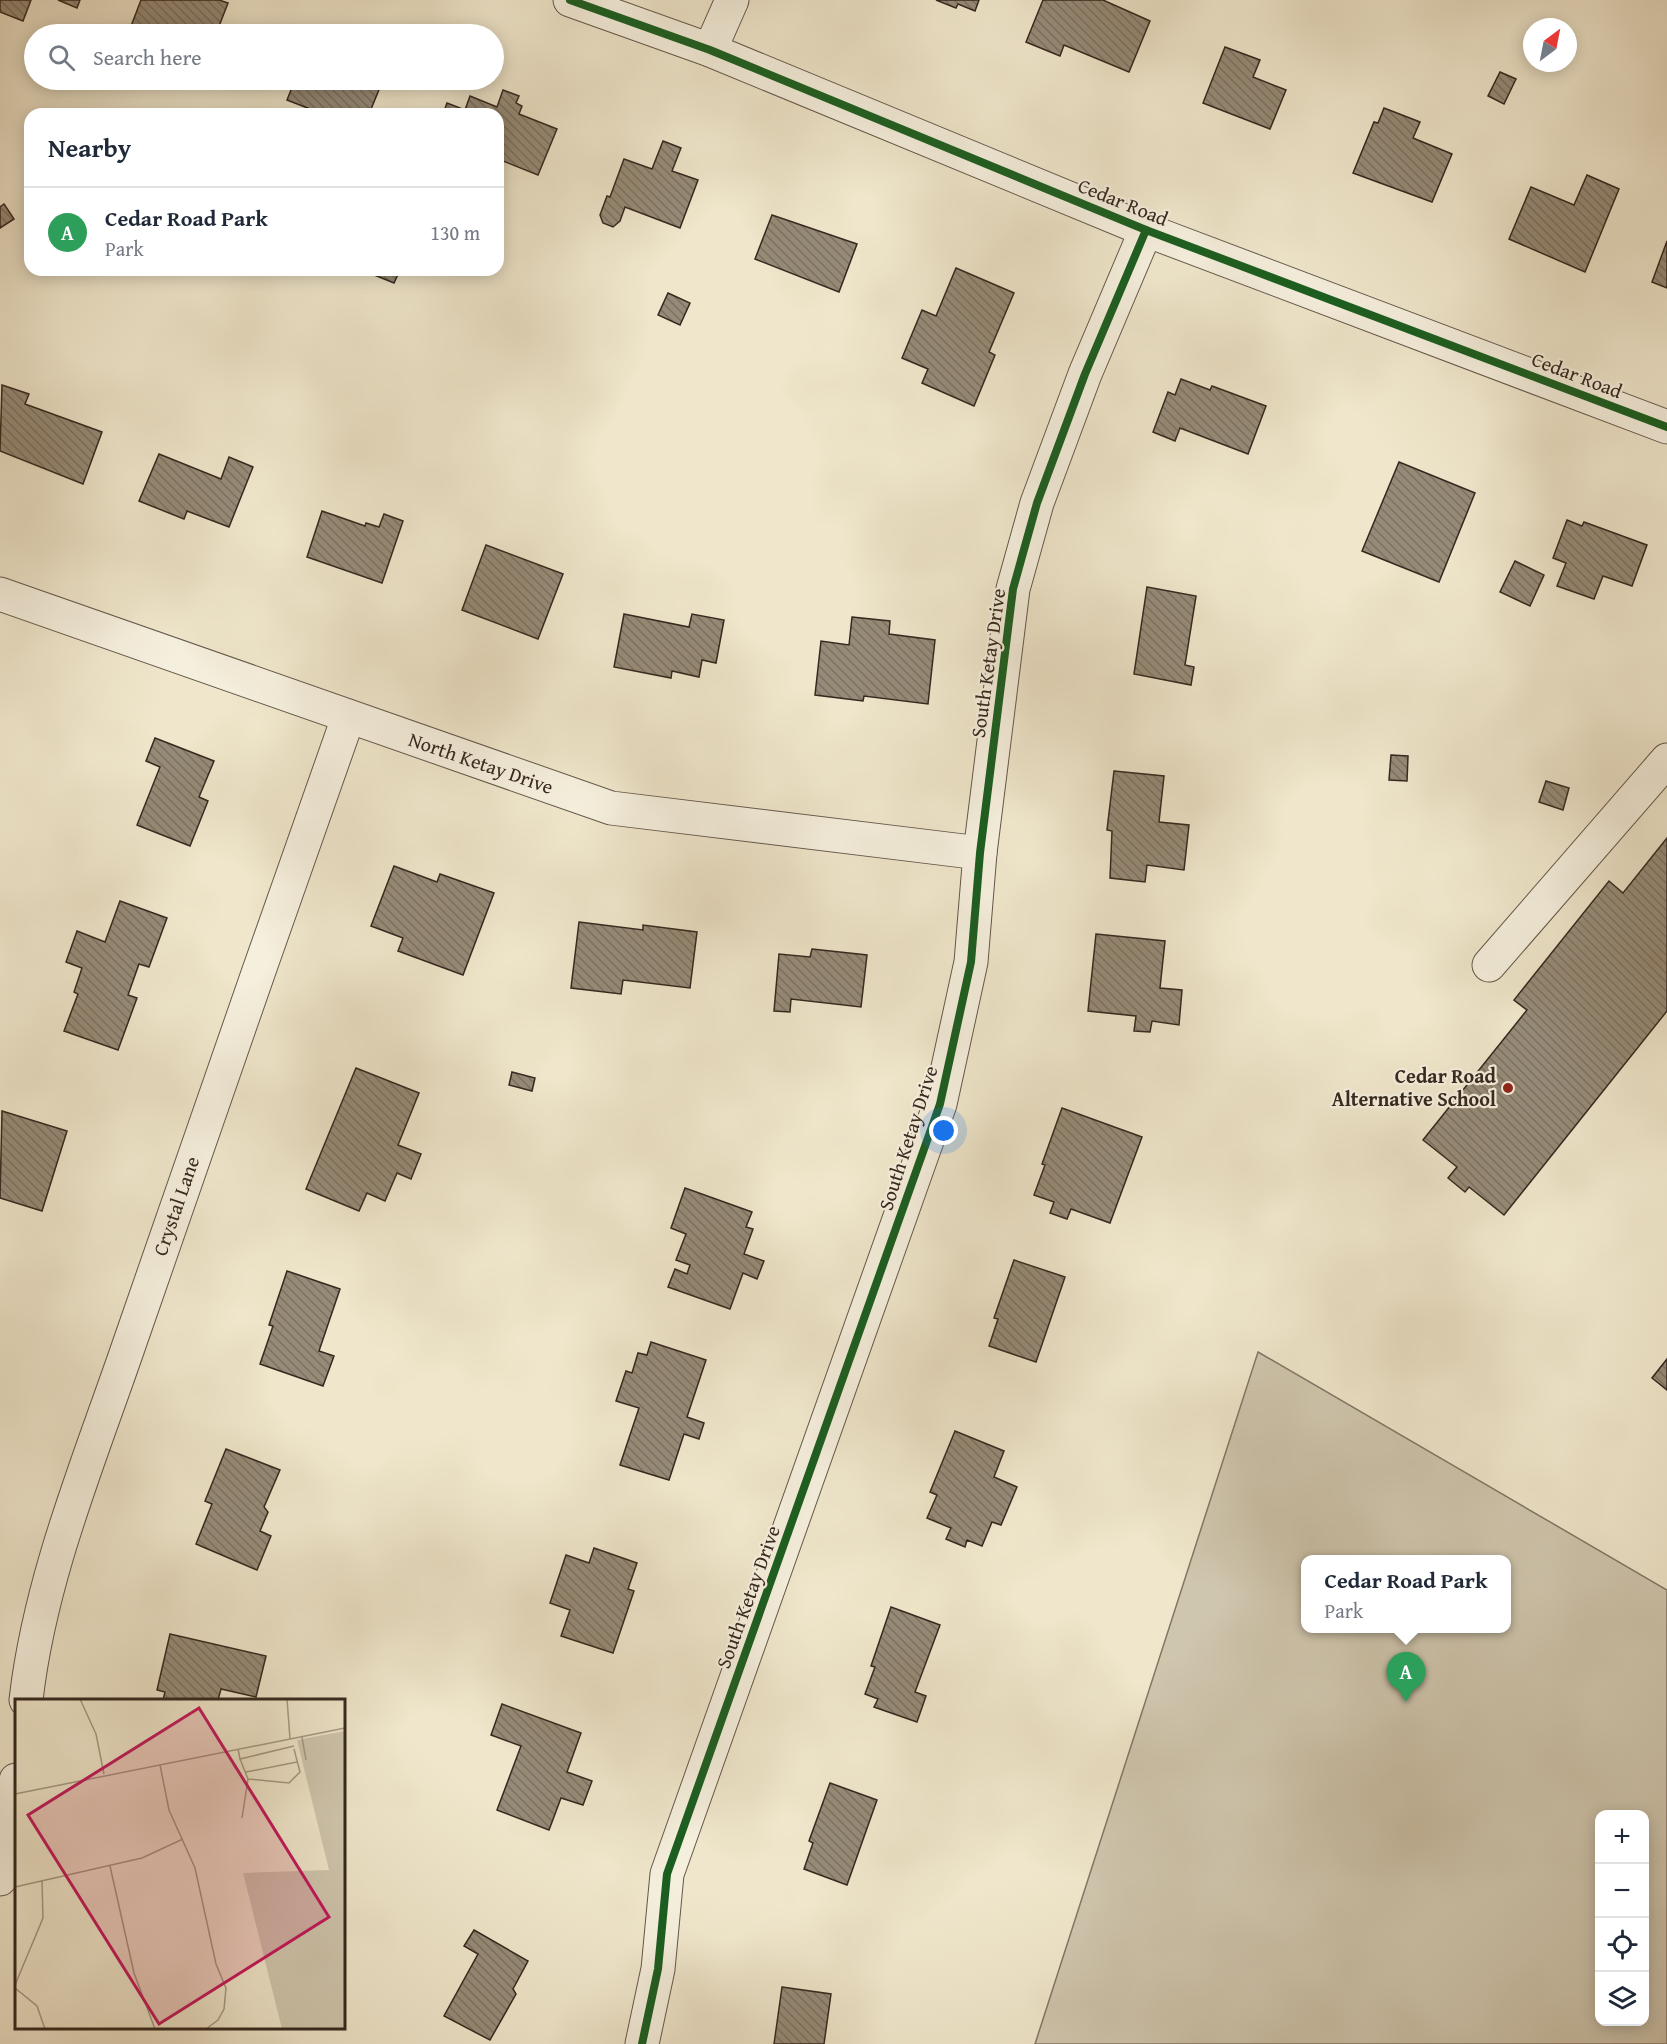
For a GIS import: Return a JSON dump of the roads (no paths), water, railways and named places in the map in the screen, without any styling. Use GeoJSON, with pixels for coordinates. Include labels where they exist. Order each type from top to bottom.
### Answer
{"type":"FeatureCollection","features":[{"type":"Feature","properties":{"kind":"street","name":"Cedar Road"},"geometry":{"type":"LineString","coordinates":[[570,0],[710,50],[1146,230],[1667,427]]}},
{"type":"Feature","properties":{"kind":"street"},"geometry":{"type":"LineString","coordinates":[[710,50],[732,0]]}},
{"type":"Feature","properties":{"kind":"street","name":"South Ketay Drive"},"geometry":{"type":"LineString","coordinates":[[642,2044],[658,1969],[667,1874],[940,1104],[971,962],[980,853],[1013,589],[1041,493],[1085,374],[1146,230]]}},
{"type":"Feature","properties":{"kind":"street","name":"North Ketay Drive"},"geometry":{"type":"LineString","coordinates":[[0,594],[348,718],[611,808],[980,853]]}},
{"type":"Feature","properties":{"kind":"street","name":"Crystal Lane"},"geometry":{"type":"LineString","coordinates":[[26,1699],[29,1672],[49,1581],[158,1260],[348,718]]}},
{"type":"Feature","properties":{"kind":"street"},"geometry":{"type":"LineString","coordinates":[[1489,965],[1667,760]]}},
{"type":"Feature","properties":{"kind":"street"},"geometry":{"type":"LineString","coordinates":[[0,1879],[15,1786]]}},
{"type":"Feature","properties":{"kind":"place","name":"Cedar Road Alternative School"},"geometry":{"type":"Point","coordinates":[1508,1088]}},
{"type":"Feature","properties":{"kind":"place","name":"Cedar Road Park"},"geometry":{"type":"Point","coordinates":[1406,1702]}}]}
